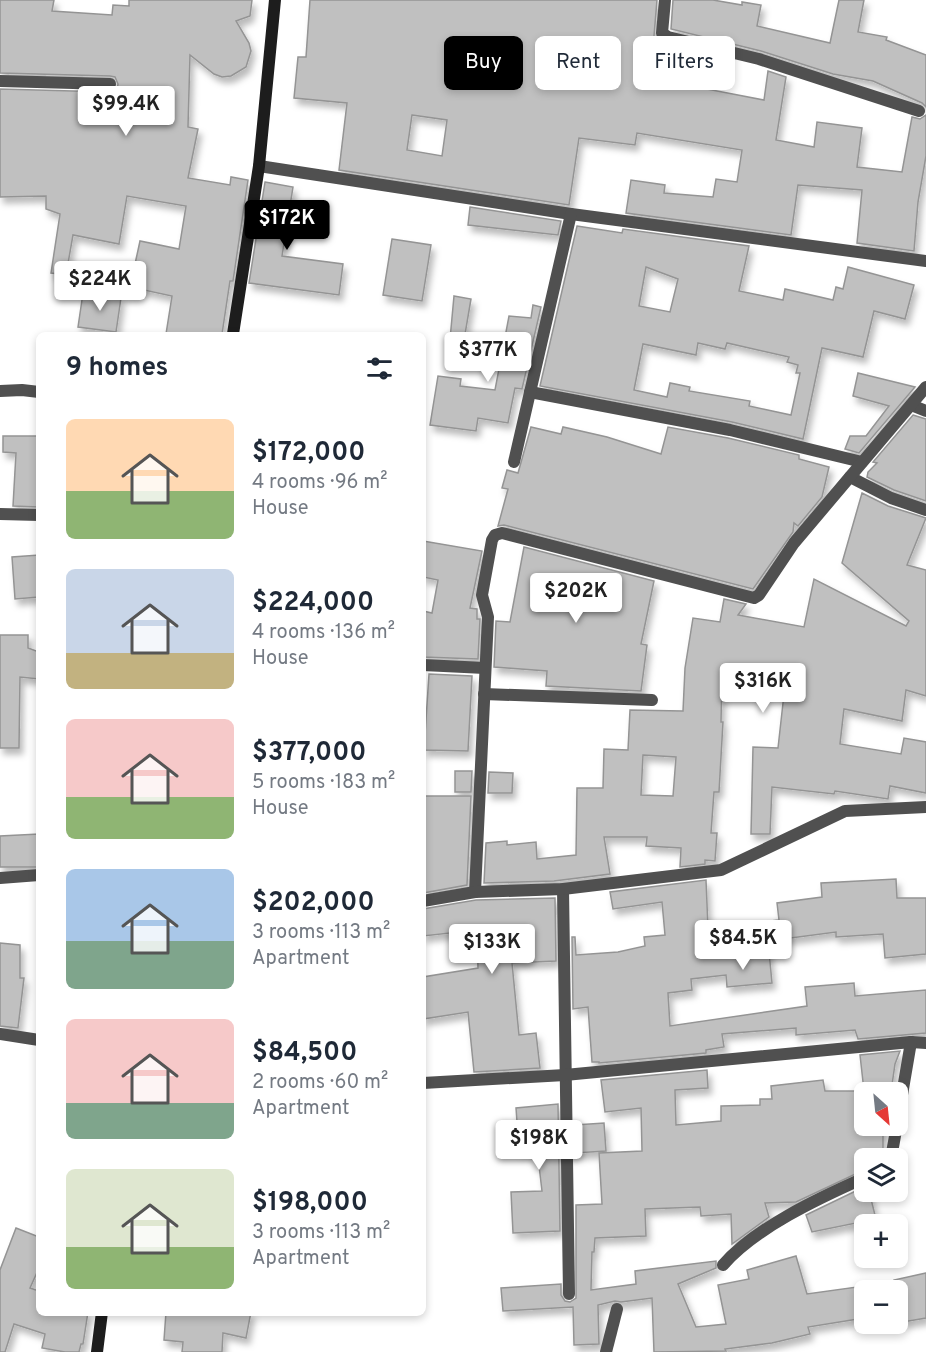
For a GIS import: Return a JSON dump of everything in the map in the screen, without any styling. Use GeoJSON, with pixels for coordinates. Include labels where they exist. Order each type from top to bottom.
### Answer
{"type":"FeatureCollection","features":[{"type":"Feature","properties":{"kind":"street"},"geometry":{"type":"LineString","coordinates":[[233,332],[259,166],[275,0]]}},
{"type":"Feature","properties":{"kind":"street"},"geometry":{"type":"LineString","coordinates":[[664,0],[662,33],[668,37],[759,59],[919,111]]}},
{"type":"Feature","properties":{"kind":"street"},"geometry":{"type":"LineString","coordinates":[[0,81],[110,84]]}},
{"type":"Feature","properties":{"kind":"street"},"geometry":{"type":"LineString","coordinates":[[259,166],[571,214],[926,261]]}},
{"type":"Feature","properties":{"kind":"street"},"geometry":{"type":"LineString","coordinates":[[514,462],[571,214]]}},
{"type":"Feature","properties":{"kind":"street"},"geometry":{"type":"LineString","coordinates":[[475,892],[488,617],[482,595],[492,540],[495,535],[502,533],[754,598],[759,595],[794,543],[926,387]]}},
{"type":"Feature","properties":{"kind":"street"},"geometry":{"type":"LineString","coordinates":[[0,391],[36,392]]}},
{"type":"Feature","properties":{"kind":"street"},"geometry":{"type":"LineString","coordinates":[[530,392],[730,430],[862,462]]}},
{"type":"Feature","properties":{"kind":"street"},"geometry":{"type":"LineString","coordinates":[[910,405],[926,411]]}},
{"type":"Feature","properties":{"kind":"street"},"geometry":{"type":"LineString","coordinates":[[850,477],[891,498],[926,510]]}},
{"type":"Feature","properties":{"kind":"street"},"geometry":{"type":"LineString","coordinates":[[0,514],[36,515]]}},
{"type":"Feature","properties":{"kind":"street"},"geometry":{"type":"LineString","coordinates":[[426,665],[485,668]]}},
{"type":"Feature","properties":{"kind":"street"},"geometry":{"type":"LineString","coordinates":[[484,694],[652,700]]}},
{"type":"Feature","properties":{"kind":"street"},"geometry":{"type":"LineString","coordinates":[[426,900],[475,892],[563,889],[721,870],[845,811],[926,807]]}},
{"type":"Feature","properties":{"kind":"street"},"geometry":{"type":"LineString","coordinates":[[0,878],[36,875]]}},
{"type":"Feature","properties":{"kind":"street"},"geometry":{"type":"LineString","coordinates":[[563,889],[568,1294]]}},
{"type":"Feature","properties":{"kind":"street"},"geometry":{"type":"LineString","coordinates":[[0,1034],[36,1040]]}},
{"type":"Feature","properties":{"kind":"street"},"geometry":{"type":"LineString","coordinates":[[904,1082],[911,1042]]}},
{"type":"Feature","properties":{"kind":"street"},"geometry":{"type":"LineString","coordinates":[[426,1083],[565,1075],[911,1042],[926,1043]]}},
{"type":"Feature","properties":{"kind":"street"},"geometry":{"type":"LineString","coordinates":[[723,1265],[733,1254],[784,1218],[827,1194],[854,1182]]}},
{"type":"Feature","properties":{"kind":"street"},"geometry":{"type":"LineString","coordinates":[[606,1352],[617,1309]]}},
{"type":"Feature","properties":{"kind":"street"},"geometry":{"type":"LineString","coordinates":[[97,1352],[102,1316]]}},
{"type":"Feature","properties":{"kind":"building"},"geometry":{"type":"Polygon","coordinates":[[[0,0],[54,0],[52,11],[112,15],[113,5],[129,6],[129,0],[252,0],[250,16],[236,21],[251,51],[246,67],[231,76],[222,77],[214,74],[190,55],[188,127],[198,129],[188,178],[230,185],[231,177],[248,180],[233,281],[230,281],[222,332],[166,332],[172,296],[130,287],[140,241],[179,249],[186,206],[127,196],[119,244],[73,235],[66,275],[51,273],[60,214],[46,209],[46,196],[0,197],[0,89],[110,92],[117,89],[118,84],[115,77],[110,76],[0,73],[0,0]]]}},
{"type":"Feature","properties":{"kind":"building"},"geometry":{"type":"Polygon","coordinates":[[[310,0],[657,0],[654,36],[633,36],[633,90],[712,90],[764,100],[768,71],[786,77],[776,140],[814,147],[817,122],[862,128],[857,167],[902,172],[912,117],[920,119],[926,115],[926,156],[918,202],[914,251],[857,243],[862,190],[798,185],[791,235],[626,213],[631,180],[665,185],[664,193],[713,197],[716,179],[737,182],[742,150],[637,133],[635,145],[579,138],[569,205],[339,170],[347,103],[294,98],[298,57],[306,57],[310,0]],[[412,115],[407,150],[442,156],[447,120],[412,115]]]}},
{"type":"Feature","properties":{"kind":"building"},"geometry":{"type":"Polygon","coordinates":[[[673,0],[713,0],[742,5],[742,2],[761,5],[757,26],[830,43],[839,0],[864,0],[858,32],[887,37],[886,40],[926,55],[926,107],[922,103],[873,81],[833,74],[735,45],[735,36],[700,36],[671,29],[673,0]]]}},
{"type":"Feature","properties":{"kind":"building"},"geometry":{"type":"Polygon","coordinates":[[[265,182],[293,187],[282,256],[343,264],[339,295],[249,283],[265,182]]]}},
{"type":"Feature","properties":{"kind":"building"},"geometry":{"type":"Polygon","coordinates":[[[470,207],[561,221],[558,235],[468,225],[470,207]]]}},
{"type":"Feature","properties":{"kind":"building"},"geometry":{"type":"Polygon","coordinates":[[[577,226],[622,233],[623,229],[749,246],[739,291],[783,300],[785,289],[833,300],[836,287],[843,289],[848,267],[914,285],[905,319],[874,311],[863,357],[822,348],[803,439],[732,422],[540,386],[577,226]],[[646,267],[639,306],[670,312],[678,279],[646,267]],[[698,343],[696,355],[643,344],[634,390],[667,397],[670,383],[690,387],[689,391],[750,401],[749,406],[791,415],[800,373],[796,373],[798,365],[787,362],[789,357],[727,343],[725,349],[698,343]]]}},
{"type":"Feature","properties":{"kind":"building"},"geometry":{"type":"Polygon","coordinates":[[[392,239],[431,245],[422,301],[383,295],[392,239]]]}},
{"type":"Feature","properties":{"kind":"building"},"geometry":{"type":"Polygon","coordinates":[[[83,293],[121,298],[116,332],[78,327],[83,293]]]}},
{"type":"Feature","properties":{"kind":"building"},"geometry":{"type":"Polygon","coordinates":[[[454,296],[471,299],[462,352],[449,350],[454,296]]]}},
{"type":"Feature","properties":{"kind":"building"},"geometry":{"type":"Polygon","coordinates":[[[533,305],[541,307],[522,389],[515,388],[508,423],[478,418],[476,431],[430,425],[438,376],[461,379],[460,386],[495,390],[509,316],[531,318],[533,305]]]}},
{"type":"Feature","properties":{"kind":"building"},"geometry":{"type":"Polygon","coordinates":[[[858,373],[915,387],[859,453],[845,449],[850,436],[866,436],[889,406],[853,396],[858,373]]]}},
{"type":"Feature","properties":{"kind":"building"},"geometry":{"type":"Polygon","coordinates":[[[913,415],[926,419],[926,501],[894,490],[867,477],[868,472],[877,463],[873,462],[913,415]]]}},
{"type":"Feature","properties":{"kind":"building"},"geometry":{"type":"Polygon","coordinates":[[[531,427],[561,434],[563,427],[607,437],[661,454],[668,427],[799,455],[799,459],[829,467],[822,497],[798,526],[794,523],[793,532],[753,589],[504,525],[498,526],[508,489],[502,488],[507,470],[518,473],[531,427]]]}},
{"type":"Feature","properties":{"kind":"building"},"geometry":{"type":"Polygon","coordinates":[[[3,436],[36,436],[36,507],[13,506],[16,453],[3,452],[3,436]]]}},
{"type":"Feature","properties":{"kind":"building"},"geometry":{"type":"Polygon","coordinates":[[[862,493],[888,506],[926,518],[907,565],[926,570],[926,696],[906,690],[902,721],[844,709],[840,744],[901,754],[904,738],[926,742],[926,793],[890,786],[888,799],[835,791],[834,794],[772,787],[770,834],[751,834],[753,747],[778,748],[785,685],[722,680],[721,722],[723,722],[719,792],[714,792],[711,833],[717,833],[715,861],[705,860],[705,864],[680,867],[681,848],[646,846],[647,837],[604,837],[610,874],[554,881],[484,883],[486,843],[507,841],[507,845],[536,842],[537,859],[576,855],[577,788],[603,788],[604,749],[628,750],[630,710],[683,711],[685,668],[693,618],[720,622],[724,599],[746,604],[738,615],[804,627],[814,579],[906,626],[909,621],[842,563],[862,493]],[[643,755],[641,795],[673,796],[676,757],[643,755]]]}},
{"type":"Feature","properties":{"kind":"building"},"geometry":{"type":"Polygon","coordinates":[[[426,542],[482,551],[470,608],[477,609],[477,619],[480,619],[478,659],[426,657],[426,612],[432,613],[438,580],[426,578],[426,542]]]}},
{"type":"Feature","properties":{"kind":"building"},"geometry":{"type":"Polygon","coordinates":[[[524,547],[654,581],[641,644],[647,645],[641,691],[546,686],[547,671],[494,667],[496,621],[510,622],[524,547]]]}},
{"type":"Feature","properties":{"kind":"building"},"geometry":{"type":"Polygon","coordinates":[[[36,555],[36,597],[15,599],[12,557],[36,555]]]}},
{"type":"Feature","properties":{"kind":"building"},"geometry":{"type":"Polygon","coordinates":[[[0,635],[28,635],[28,648],[36,651],[36,679],[20,677],[19,748],[0,748],[0,635]]]}},
{"type":"Feature","properties":{"kind":"building"},"geometry":{"type":"Polygon","coordinates":[[[429,674],[472,676],[468,751],[426,750],[429,674]]]}},
{"type":"Feature","properties":{"kind":"building"},"geometry":{"type":"Polygon","coordinates":[[[455,771],[472,771],[471,792],[455,792],[455,771]]]}},
{"type":"Feature","properties":{"kind":"building"},"geometry":{"type":"Polygon","coordinates":[[[489,772],[513,773],[512,793],[488,793],[489,772]]]}},
{"type":"Feature","properties":{"kind":"building"},"geometry":{"type":"Polygon","coordinates":[[[426,796],[471,796],[467,885],[426,892],[426,796]]]}},
{"type":"Feature","properties":{"kind":"building"},"geometry":{"type":"Polygon","coordinates":[[[36,834],[36,867],[0,867],[0,836],[36,834]]]}},
{"type":"Feature","properties":{"kind":"building"},"geometry":{"type":"Polygon","coordinates":[[[896,879],[897,898],[926,898],[926,954],[885,958],[883,934],[836,937],[836,932],[768,941],[772,983],[727,987],[726,975],[691,979],[692,990],[668,993],[670,1026],[807,1006],[805,987],[854,983],[855,996],[926,990],[926,1033],[858,1039],[855,1030],[796,1035],[796,1028],[722,1034],[724,1047],[706,1050],[706,1053],[592,1062],[588,1007],[573,1009],[572,937],[575,937],[576,955],[618,952],[645,946],[644,937],[665,935],[662,902],[613,909],[610,892],[706,880],[708,928],[779,920],[777,903],[822,897],[821,883],[896,879]]]}},
{"type":"Feature","properties":{"kind":"building"},"geometry":{"type":"Polygon","coordinates":[[[555,898],[556,961],[512,963],[519,1035],[536,1033],[540,1068],[474,1072],[468,1012],[426,1019],[426,977],[478,968],[477,930],[426,936],[426,908],[476,900],[555,898]]]}},
{"type":"Feature","properties":{"kind":"building"},"geometry":{"type":"Polygon","coordinates":[[[0,943],[20,945],[20,978],[24,978],[18,1028],[0,1026],[0,943]]]}},
{"type":"Feature","properties":{"kind":"building"},"geometry":{"type":"Polygon","coordinates":[[[900,1051],[892,1082],[863,1082],[860,1055],[900,1051]]]}},
{"type":"Feature","properties":{"kind":"building"},"geometry":{"type":"Polygon","coordinates":[[[707,1070],[708,1088],[675,1090],[676,1125],[721,1121],[721,1106],[760,1105],[760,1099],[772,1099],[771,1086],[823,1080],[825,1091],[854,1091],[854,1136],[883,1136],[883,1148],[854,1148],[854,1175],[796,1202],[765,1203],[769,1217],[732,1244],[731,1214],[701,1216],[700,1207],[645,1209],[646,1236],[595,1238],[594,1252],[592,1252],[591,1290],[636,1284],[635,1271],[716,1261],[716,1268],[678,1284],[696,1327],[726,1324],[718,1285],[749,1279],[747,1270],[796,1256],[807,1294],[854,1287],[854,1320],[808,1327],[810,1334],[772,1343],[725,1349],[726,1351],[654,1352],[652,1298],[598,1305],[599,1344],[574,1345],[573,1307],[503,1311],[501,1288],[561,1284],[561,1295],[565,1301],[570,1302],[576,1298],[576,1205],[602,1204],[599,1153],[642,1151],[641,1108],[605,1112],[601,1080],[707,1070]]]}},
{"type":"Feature","properties":{"kind":"building"},"geometry":{"type":"Polygon","coordinates":[[[558,1104],[560,1231],[513,1233],[511,1192],[542,1191],[537,1149],[519,1150],[516,1108],[558,1104]]]}},
{"type":"Feature","properties":{"kind":"building"},"geometry":{"type":"Polygon","coordinates":[[[604,1123],[606,1151],[575,1153],[575,1125],[604,1123]]]}},
{"type":"Feature","properties":{"kind":"building"},"geometry":{"type":"Polygon","coordinates":[[[854,1192],[854,1202],[872,1202],[875,1214],[854,1214],[854,1223],[812,1232],[806,1215],[854,1192]]]}},
{"type":"Feature","properties":{"kind":"building"},"geometry":{"type":"Polygon","coordinates":[[[16,1228],[36,1236],[36,1275],[30,1288],[36,1290],[36,1316],[87,1316],[83,1344],[79,1352],[42,1348],[45,1334],[14,1324],[5,1352],[0,1352],[0,1270],[16,1228]]]}},
{"type":"Feature","properties":{"kind":"building"},"geometry":{"type":"Polygon","coordinates":[[[926,1273],[926,1318],[908,1321],[908,1280],[894,1280],[926,1273]]]}},
{"type":"Feature","properties":{"kind":"building"},"geometry":{"type":"Polygon","coordinates":[[[166,1316],[250,1316],[246,1338],[223,1333],[222,1352],[182,1352],[183,1342],[164,1340],[166,1316]]]}}]}
